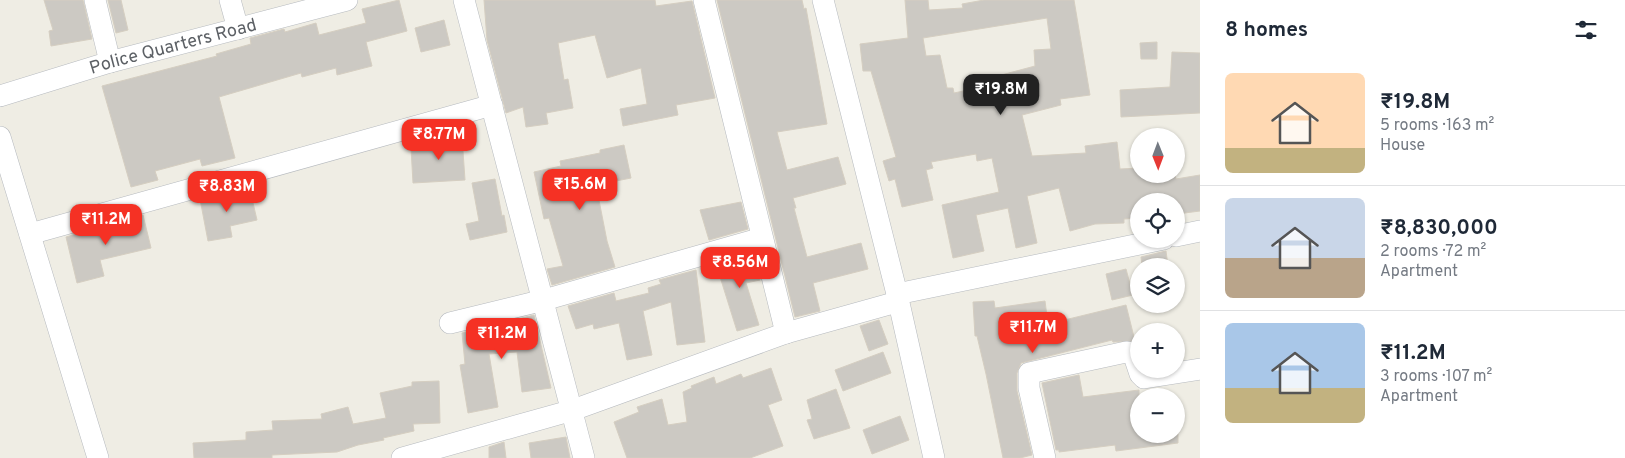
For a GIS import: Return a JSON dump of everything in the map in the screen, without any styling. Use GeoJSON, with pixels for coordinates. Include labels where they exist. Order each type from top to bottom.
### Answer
{"type":"FeatureCollection","features":[{"type":"Feature","properties":{"kind":"street"},"geometry":{"type":"LineString","coordinates":[[95,0],[110,62]]}},
{"type":"Feature","properties":{"kind":"street"},"geometry":{"type":"LineString","coordinates":[[230,0],[238,29]]}},
{"type":"Feature","properties":{"kind":"street","name":"Police Quarters Road"},"geometry":{"type":"LineString","coordinates":[[0,96],[110,62],[347,0]]}},
{"type":"Feature","properties":{"kind":"street"},"geometry":{"type":"LineString","coordinates":[[464,0],[573,410],[584,458]]}},
{"type":"Feature","properties":{"kind":"street"},"geometry":{"type":"LineString","coordinates":[[704,0],[786,333]]}},
{"type":"Feature","properties":{"kind":"street"},"geometry":{"type":"LineString","coordinates":[[823,0],[897,298],[934,458]]}},
{"type":"Feature","properties":{"kind":"street"},"geometry":{"type":"LineString","coordinates":[[30,234],[492,105]]}},
{"type":"Feature","properties":{"kind":"street"},"geometry":{"type":"LineString","coordinates":[[0,137],[98,458]]}},
{"type":"Feature","properties":{"kind":"street"},"geometry":{"type":"LineString","coordinates":[[1185,234],[1200,231]]}},
{"type":"Feature","properties":{"kind":"street"},"geometry":{"type":"LineString","coordinates":[[450,323],[544,300],[762,238]]}},
{"type":"Feature","properties":{"kind":"street"},"geometry":{"type":"LineString","coordinates":[[402,458],[573,410],[786,333],[897,298],[1130,247]]}},
{"type":"Feature","properties":{"kind":"street"},"geometry":{"type":"LineString","coordinates":[[1045,458],[1029,388],[1029,373],[1126,352],[1133,353],[1140,374],[1144,378],[1200,369]]}},
{"type":"Feature","properties":{"kind":"building"},"geometry":{"type":"Polygon","coordinates":[[[44,0],[83,0],[92,39],[51,46],[49,31],[53,30],[44,0]]]}},
{"type":"Feature","properties":{"kind":"building"},"geometry":{"type":"Polygon","coordinates":[[[108,0],[121,0],[128,30],[116,33],[108,0]]]}},
{"type":"Feature","properties":{"kind":"building"},"geometry":{"type":"Polygon","coordinates":[[[399,0],[407,31],[366,42],[372,66],[337,75],[336,68],[302,77],[301,73],[219,97],[235,158],[202,166],[200,159],[155,171],[158,180],[131,187],[102,86],[217,56],[216,54],[251,44],[250,38],[284,29],[285,32],[316,23],[319,35],[366,23],[362,9],[399,0]]]}},
{"type":"Feature","properties":{"kind":"building"},"geometry":{"type":"Polygon","coordinates":[[[484,0],[655,0],[656,6],[692,1],[715,98],[676,105],[678,115],[623,126],[620,109],[647,104],[641,68],[607,78],[595,35],[558,43],[564,80],[568,79],[573,108],[546,113],[548,124],[526,127],[523,107],[506,113],[487,40],[484,0]]]}},
{"type":"Feature","properties":{"kind":"building"},"geometry":{"type":"Polygon","coordinates":[[[717,0],[802,0],[804,9],[806,8],[827,124],[777,132],[787,170],[838,157],[846,184],[793,198],[796,208],[794,208],[807,257],[861,243],[868,269],[813,283],[820,311],[795,317],[717,0]]]}},
{"type":"Feature","properties":{"kind":"building"},"geometry":{"type":"Polygon","coordinates":[[[905,0],[928,0],[929,10],[963,8],[962,4],[984,0],[1074,0],[1090,95],[1060,99],[1061,105],[1022,115],[1032,156],[1086,153],[1085,146],[1117,142],[1120,169],[1130,168],[1130,183],[1185,183],[1185,178],[1200,175],[1200,211],[1185,213],[1185,193],[1130,193],[1130,219],[1124,219],[1124,223],[1095,224],[1070,231],[1059,188],[1027,196],[1037,243],[1016,248],[1008,208],[976,215],[984,251],[953,258],[942,205],[999,192],[992,158],[977,161],[976,154],[931,162],[933,168],[926,170],[933,200],[902,207],[895,179],[889,181],[883,161],[896,157],[871,71],[863,71],[860,44],[908,38],[905,0]],[[1047,18],[923,38],[926,56],[940,55],[947,88],[953,88],[954,93],[996,84],[994,77],[1035,66],[1034,50],[1051,49],[1047,18]]]}},
{"type":"Feature","properties":{"kind":"building"},"geometry":{"type":"Polygon","coordinates":[[[444,20],[450,45],[421,52],[415,28],[444,20]]]}},
{"type":"Feature","properties":{"kind":"building"},"geometry":{"type":"Polygon","coordinates":[[[1157,42],[1157,59],[1141,59],[1140,43],[1157,42]]]}},
{"type":"Feature","properties":{"kind":"building"},"geometry":{"type":"Polygon","coordinates":[[[1172,52],[1200,53],[1200,113],[1121,117],[1120,90],[1170,87],[1172,52]]]}},
{"type":"Feature","properties":{"kind":"building"},"geometry":{"type":"Polygon","coordinates":[[[462,137],[465,180],[413,183],[411,148],[431,146],[431,138],[462,137]]]}},
{"type":"Feature","properties":{"kind":"building"},"geometry":{"type":"Polygon","coordinates":[[[624,145],[631,178],[596,185],[607,241],[615,267],[552,285],[547,269],[563,266],[549,218],[544,219],[534,172],[561,166],[560,161],[600,153],[600,150],[624,145]]]}},
{"type":"Feature","properties":{"kind":"building"},"geometry":{"type":"Polygon","coordinates":[[[495,179],[507,232],[470,240],[466,224],[479,221],[472,183],[495,179]]]}},
{"type":"Feature","properties":{"kind":"building"},"geometry":{"type":"Polygon","coordinates":[[[250,190],[257,220],[230,226],[232,237],[208,241],[200,199],[250,190]]]}},
{"type":"Feature","properties":{"kind":"building"},"geometry":{"type":"Polygon","coordinates":[[[741,202],[748,229],[709,240],[700,210],[741,202]]]}},
{"type":"Feature","properties":{"kind":"building"},"geometry":{"type":"Polygon","coordinates":[[[143,215],[151,248],[100,260],[104,276],[77,283],[66,237],[143,215]]]}},
{"type":"Feature","properties":{"kind":"building"},"geometry":{"type":"Polygon","coordinates":[[[1166,251],[1167,258],[1141,258],[1166,251]]]}},
{"type":"Feature","properties":{"kind":"building"},"geometry":{"type":"Polygon","coordinates":[[[754,253],[760,280],[746,283],[759,325],[737,331],[716,264],[754,253]]]}},
{"type":"Feature","properties":{"kind":"building"},"geometry":{"type":"Polygon","coordinates":[[[1126,269],[1130,284],[1130,296],[1112,300],[1106,274],[1126,269]]]}},
{"type":"Feature","properties":{"kind":"building"},"geometry":{"type":"Polygon","coordinates":[[[696,270],[705,342],[677,345],[671,302],[643,311],[652,355],[627,360],[619,323],[594,329],[593,324],[576,329],[568,306],[614,293],[616,301],[649,293],[648,288],[661,284],[659,280],[696,270]]]}},
{"type":"Feature","properties":{"kind":"building"},"geometry":{"type":"Polygon","coordinates":[[[994,301],[995,308],[1045,301],[1048,324],[1126,305],[1130,323],[1130,341],[1113,342],[1112,340],[1021,363],[1017,373],[1017,391],[1032,455],[1020,458],[1003,458],[986,374],[977,336],[975,336],[973,302],[994,301]]]}},
{"type":"Feature","properties":{"kind":"building"},"geometry":{"type":"Polygon","coordinates":[[[534,315],[551,388],[522,392],[517,352],[489,354],[498,407],[468,413],[460,365],[465,364],[462,333],[534,315]]]}},
{"type":"Feature","properties":{"kind":"building"},"geometry":{"type":"Polygon","coordinates":[[[879,320],[888,344],[869,351],[860,326],[879,320]]]}},
{"type":"Feature","properties":{"kind":"building"},"geometry":{"type":"Polygon","coordinates":[[[883,352],[891,373],[843,391],[835,370],[883,352]]]}},
{"type":"Feature","properties":{"kind":"building"},"geometry":{"type":"Polygon","coordinates":[[[771,368],[782,400],[768,405],[783,446],[750,458],[627,458],[614,422],[639,412],[637,407],[662,399],[668,425],[687,422],[683,392],[692,388],[691,386],[714,377],[716,384],[741,374],[743,378],[771,368]]]}},
{"type":"Feature","properties":{"kind":"building"},"geometry":{"type":"Polygon","coordinates":[[[1079,375],[1083,397],[1130,391],[1130,443],[1178,443],[1116,451],[1115,445],[1059,452],[1059,450],[1056,450],[1042,383],[1079,375]]]}},
{"type":"Feature","properties":{"kind":"building"},"geometry":{"type":"Polygon","coordinates":[[[439,381],[440,423],[413,424],[414,431],[337,452],[272,455],[272,458],[194,458],[193,443],[246,440],[246,432],[273,430],[272,421],[322,419],[321,414],[348,407],[353,424],[386,418],[380,393],[412,386],[412,382],[439,381]]]}},
{"type":"Feature","properties":{"kind":"building"},"geometry":{"type":"Polygon","coordinates":[[[836,389],[850,428],[814,439],[807,420],[812,419],[807,400],[836,389]]]}},
{"type":"Feature","properties":{"kind":"building"},"geometry":{"type":"Polygon","coordinates":[[[900,416],[909,440],[872,454],[863,430],[900,416]]]}},
{"type":"Feature","properties":{"kind":"building"},"geometry":{"type":"Polygon","coordinates":[[[566,437],[570,458],[531,458],[529,443],[566,437]]]}},
{"type":"Feature","properties":{"kind":"building"},"geometry":{"type":"Polygon","coordinates":[[[504,442],[506,458],[489,458],[489,447],[504,442]]]}}]}
